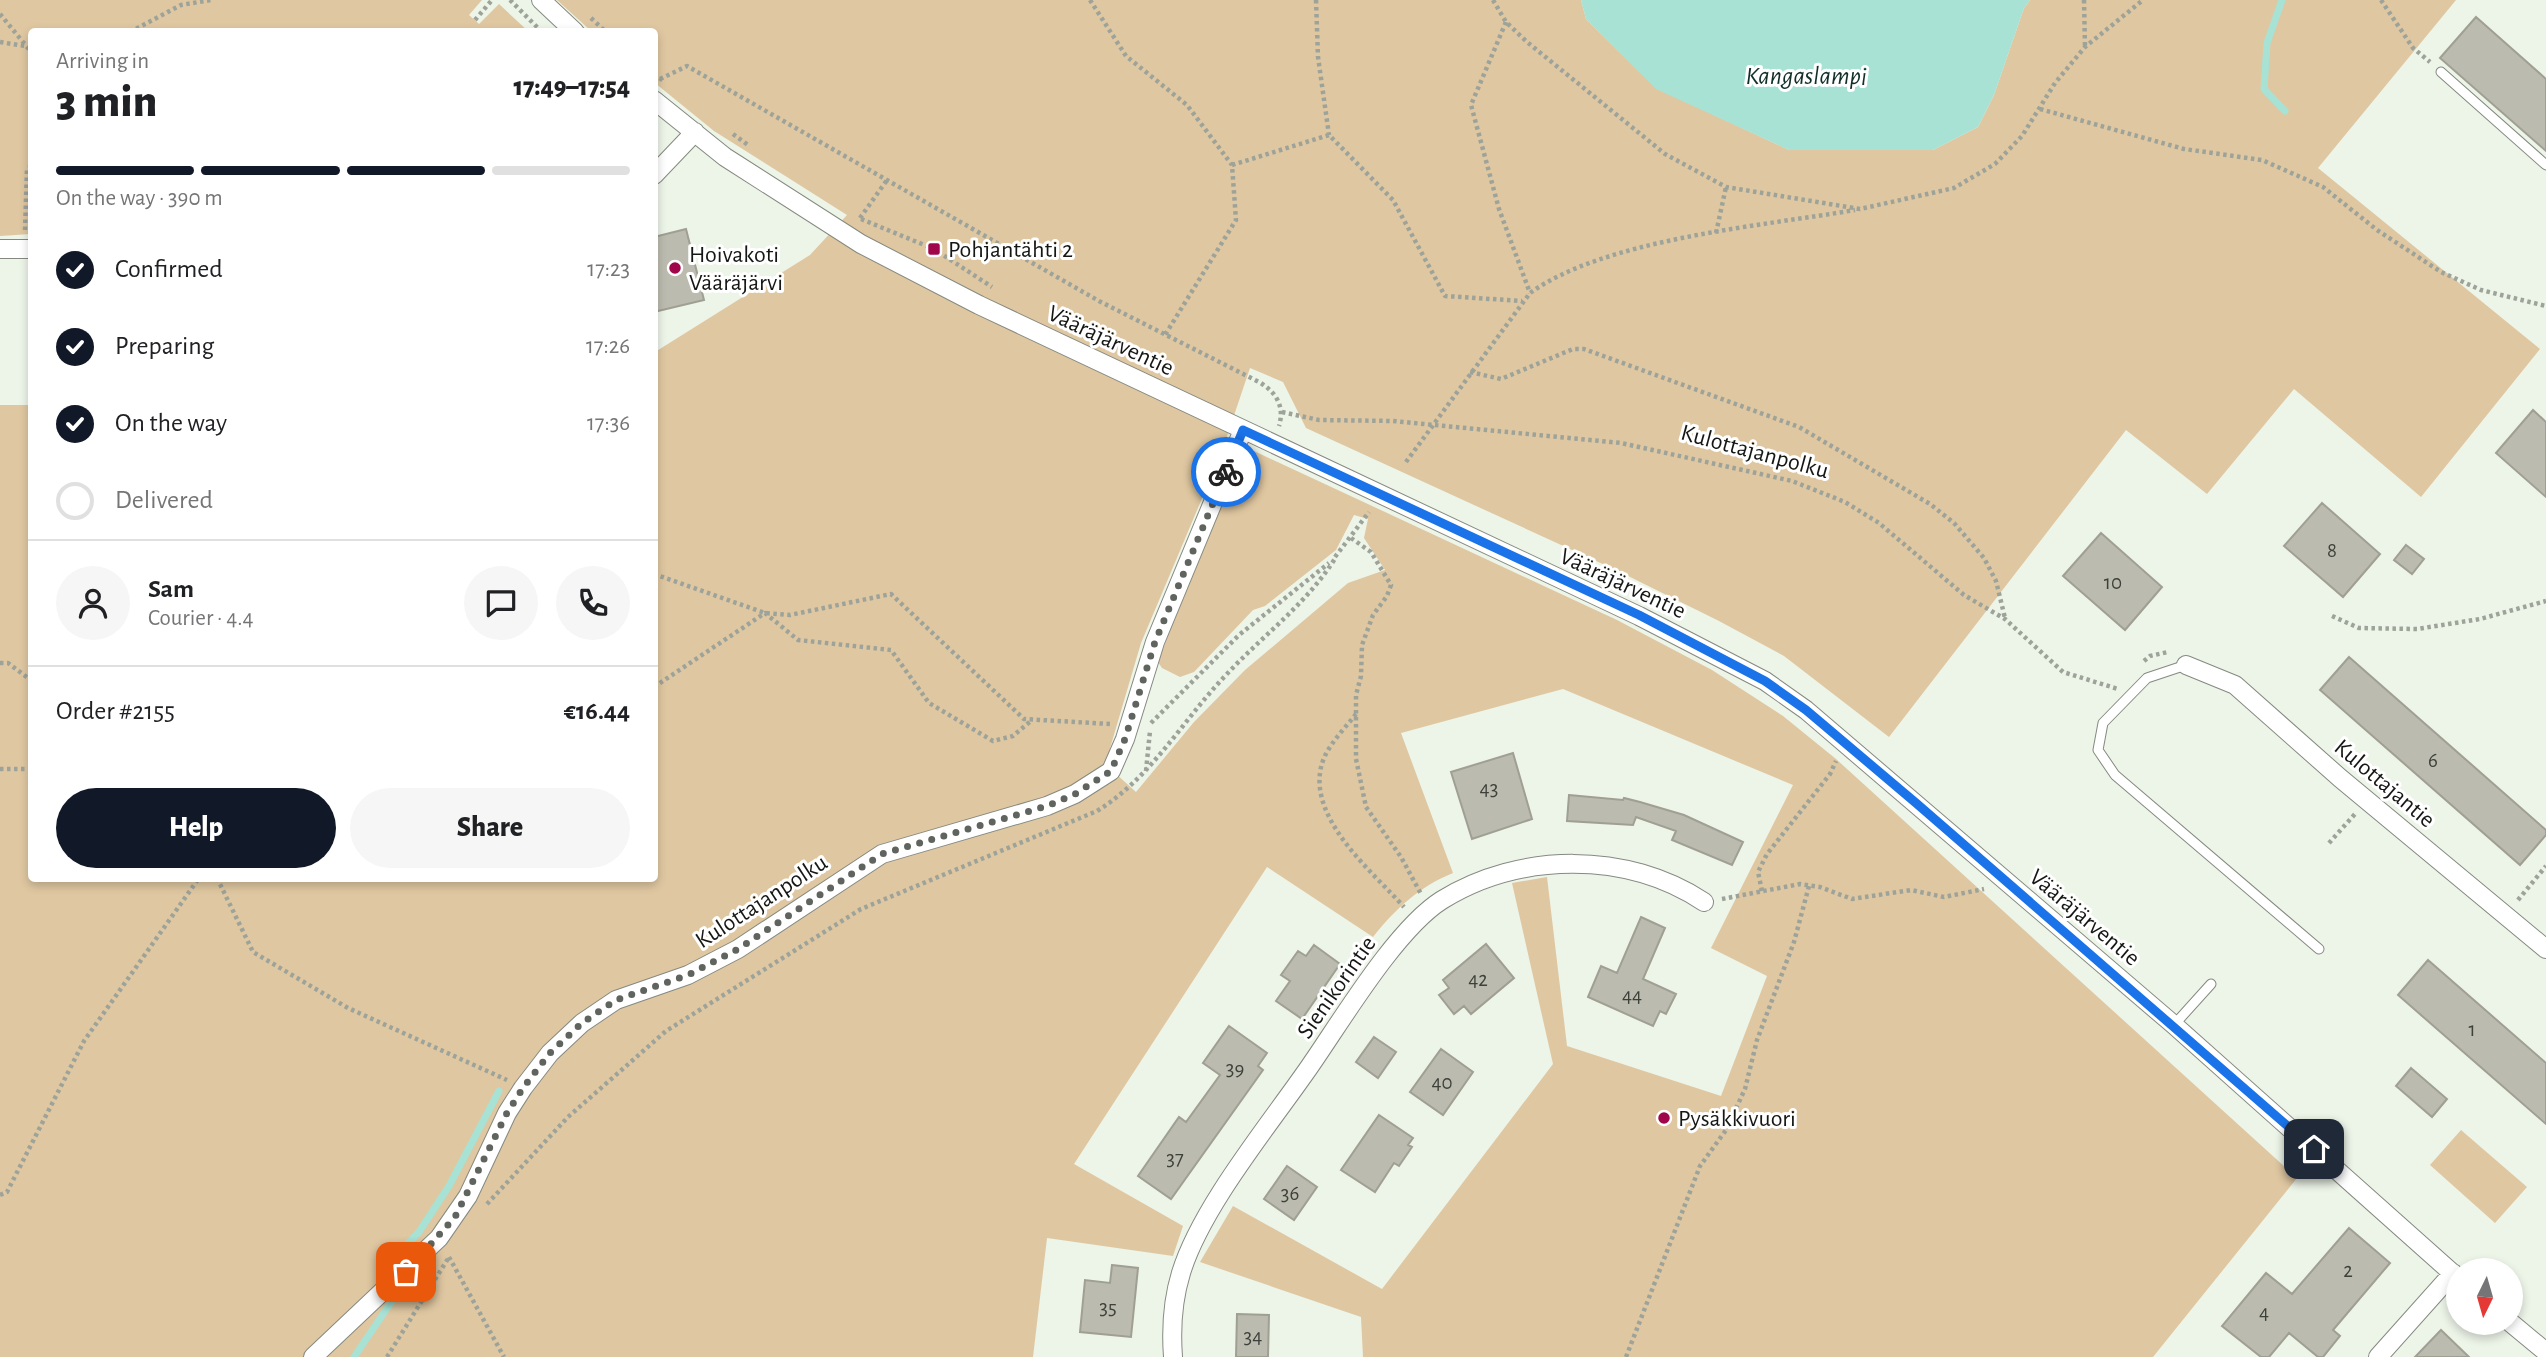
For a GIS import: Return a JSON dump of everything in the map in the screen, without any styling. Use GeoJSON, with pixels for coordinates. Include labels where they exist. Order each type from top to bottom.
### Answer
{"type":"FeatureCollection","features":[{"type":"Feature","properties":{"kind":"street"},"geometry":{"type":"LineString","coordinates":[[541,0],[571,28]]}},
{"type":"Feature","properties":{"kind":"street","name":"Vääräjärventie"},"geometry":{"type":"LineString","coordinates":[[658,103],[777,193],[861,244],[979,305],[1243,430],[1275,435],[1639,615],[1765,681],[1806,710],[2174,1025],[2446,1267]]}},
{"type":"Feature","properties":{"kind":"street"},"geometry":{"type":"LineString","coordinates":[[658,171],[695,132]]}},
{"type":"Feature","properties":{"kind":"street"},"geometry":{"type":"LineString","coordinates":[[0,248],[28,249]]}},
{"type":"Feature","properties":{"kind":"street","name":"Kulottajanpolku"},"geometry":{"type":"LineString","coordinates":[[313,1357],[439,1238],[468,1196],[507,1113],[523,1088],[568,1035],[616,1000],[688,975],[713,963],[771,929],[854,870],[882,854],[1047,806],[1075,794],[1111,771],[1123,745],[1155,642],[1243,430]]}},
{"type":"Feature","properties":{"kind":"street","name":"Kulottajantie"},"geometry":{"type":"LineString","coordinates":[[2186,664],[2235,685],[2367,800],[2546,948]]}},
{"type":"Feature","properties":{"kind":"street","name":"Sienikorintie"},"geometry":{"type":"LineString","coordinates":[[1173,1357],[1171,1332],[1181,1273],[1213,1206],[1394,946],[1440,901],[1479,882],[1516,870],[1558,864],[1602,865],[1654,876],[1684,888],[1704,902]]}},
{"type":"Feature","properties":{"kind":"street"},"geometry":{"type":"LineString","coordinates":[[2378,1357],[2446,1286]]}},
{"type":"Feature","properties":{"kind":"street"},"geometry":{"type":"LineString","coordinates":[[2524,1334],[2546,1352]]}},
{"type":"Feature","properties":{"kind":"lane"},"geometry":{"type":"LineString","coordinates":[[2441,72],[2546,165]]}},
{"type":"Feature","properties":{"kind":"lane"},"geometry":{"type":"LineString","coordinates":[[2186,664],[2147,678],[2104,723],[2098,750],[2115,775],[2319,949]]}},
{"type":"Feature","properties":{"kind":"lane"},"geometry":{"type":"LineString","coordinates":[[2174,1025],[2211,984]]}},
{"type":"Feature","properties":{"kind":"path"},"geometry":{"type":"LineString","coordinates":[[138,28],[181,5],[211,0]]}},
{"type":"Feature","properties":{"kind":"path"},"geometry":{"type":"LineString","coordinates":[[475,20],[492,0]]}},
{"type":"Feature","properties":{"kind":"path"},"geometry":{"type":"LineString","coordinates":[[1090,0],[1126,56],[1187,105],[1233,165],[1236,220],[1165,335]]}},
{"type":"Feature","properties":{"kind":"path"},"geometry":{"type":"LineString","coordinates":[[1316,0],[1318,57],[1329,135],[1394,200],[1445,296],[1523,301]]}},
{"type":"Feature","properties":{"kind":"path"},"geometry":{"type":"LineString","coordinates":[[1493,0],[1506,22],[1665,154],[1726,187],[1860,209]]}},
{"type":"Feature","properties":{"kind":"path"},"geometry":{"type":"LineString","coordinates":[[2084,0],[2085,47]]}},
{"type":"Feature","properties":{"kind":"path"},"geometry":{"type":"LineString","coordinates":[[1406,462],[1523,301],[1551,278],[1582,264],[1716,233],[1897,203],[1964,182],[1995,164],[2022,136],[2055,83],[2085,47],[2143,0]]}},
{"type":"Feature","properties":{"kind":"path"},"geometry":{"type":"LineString","coordinates":[[2381,0],[2413,48],[2441,72]]}},
{"type":"Feature","properties":{"kind":"path"},"geometry":{"type":"LineString","coordinates":[[0,14],[28,48]]}},
{"type":"Feature","properties":{"kind":"path"},"geometry":{"type":"LineString","coordinates":[[1506,22],[1471,105],[1499,209],[1530,293]]}},
{"type":"Feature","properties":{"kind":"path"},"geometry":{"type":"LineString","coordinates":[[0,42],[26,46]]}},
{"type":"Feature","properties":{"kind":"path"},"geometry":{"type":"LineString","coordinates":[[671,88],[660,79],[688,66],[1099,301],[1272,390],[1282,412],[1275,435]]}},
{"type":"Feature","properties":{"kind":"path"},"geometry":{"type":"LineString","coordinates":[[2040,108],[2184,149],[2262,160],[2323,187],[2377,230],[2441,272],[2481,290],[2546,306]]}},
{"type":"Feature","properties":{"kind":"path"},"geometry":{"type":"LineString","coordinates":[[726,130],[757,151]]}},
{"type":"Feature","properties":{"kind":"path"},"geometry":{"type":"LineString","coordinates":[[1233,165],[1329,135]]}},
{"type":"Feature","properties":{"kind":"path"},"geometry":{"type":"LineString","coordinates":[[28,169],[28,249]]}},
{"type":"Feature","properties":{"kind":"path"},"geometry":{"type":"LineString","coordinates":[[860,218],[887,180]]}},
{"type":"Feature","properties":{"kind":"path"},"geometry":{"type":"LineString","coordinates":[[1716,233],[1726,187]]}},
{"type":"Feature","properties":{"kind":"path"},"geometry":{"type":"LineString","coordinates":[[854,214],[934,249],[994,289]]}},
{"type":"Feature","properties":{"kind":"path"},"geometry":{"type":"LineString","coordinates":[[1469,372],[1501,379],[1573,349],[1584,349],[1798,427],[1930,504],[1954,523],[1989,566],[2005,619]]}},
{"type":"Feature","properties":{"kind":"path","name":"Kulottajanpolku"},"geometry":{"type":"LineString","coordinates":[[1282,412],[1319,421],[1393,421],[1429,427],[1557,435],[1621,443],[1792,481],[1845,502],[1867,516],[1964,595],[2005,619],[2063,672],[2133,693]]}},
{"type":"Feature","properties":{"kind":"path"},"geometry":{"type":"LineString","coordinates":[[1269,422],[1275,435]]}},
{"type":"Feature","properties":{"kind":"path"},"geometry":{"type":"LineString","coordinates":[[1275,435],[1289,432]]}},
{"type":"Feature","properties":{"kind":"path"},"geometry":{"type":"LineString","coordinates":[[482,1210],[568,1117],[666,1031],[861,909],[1097,811],[1123,795],[1145,774],[1226,674],[1309,595],[1369,512]]}},
{"type":"Feature","properties":{"kind":"path"},"geometry":{"type":"LineString","coordinates":[[1351,538],[1371,552],[1391,585],[1387,596],[1373,615],[1362,645],[1356,713],[1356,759],[1366,807],[1432,909]]}},
{"type":"Feature","properties":{"kind":"path"},"geometry":{"type":"LineString","coordinates":[[1123,745],[1151,723],[1239,635],[1336,557]]}},
{"type":"Feature","properties":{"kind":"path"},"geometry":{"type":"LineString","coordinates":[[658,575],[765,613],[789,615],[891,594],[1024,719],[1130,724]]}},
{"type":"Feature","properties":{"kind":"path"},"geometry":{"type":"LineString","coordinates":[[2332,617],[2359,628],[2417,629],[2480,619],[2546,601]]}},
{"type":"Feature","properties":{"kind":"path"},"geometry":{"type":"LineString","coordinates":[[765,613],[799,640],[891,650],[929,703],[993,741],[1013,736],[1032,720]]}},
{"type":"Feature","properties":{"kind":"path"},"geometry":{"type":"LineString","coordinates":[[658,684],[765,613]]}},
{"type":"Feature","properties":{"kind":"path"},"geometry":{"type":"LineString","coordinates":[[0,663],[8,663],[28,678]]}},
{"type":"Feature","properties":{"kind":"path"},"geometry":{"type":"LineString","coordinates":[[1356,713],[1324,757],[1320,773],[1328,816],[1346,843],[1418,923]]}},
{"type":"Feature","properties":{"kind":"path"},"geometry":{"type":"LineString","coordinates":[[1145,774],[1151,723]]}},
{"type":"Feature","properties":{"kind":"path"},"geometry":{"type":"LineString","coordinates":[[1762,891],[1758,872],[1767,854],[1830,774],[1839,755]]}},
{"type":"Feature","properties":{"kind":"path"},"geometry":{"type":"LineString","coordinates":[[0,769],[28,769]]}},
{"type":"Feature","properties":{"kind":"path"},"geometry":{"type":"LineString","coordinates":[[2329,843],[2367,800]]}},
{"type":"Feature","properties":{"kind":"path"},"geometry":{"type":"LineString","coordinates":[[2505,913],[2546,866]]}},
{"type":"Feature","properties":{"kind":"path"},"geometry":{"type":"LineString","coordinates":[[0,1195],[7,1192],[84,1041],[196,882]]}},
{"type":"Feature","properties":{"kind":"path"},"geometry":{"type":"LineString","coordinates":[[218,882],[253,952],[348,1008],[523,1088]]}},
{"type":"Feature","properties":{"kind":"path"},"geometry":{"type":"LineString","coordinates":[[1626,1357],[1700,1166],[1726,1130],[1745,1089],[1757,1040],[1794,942],[1809,886]]}},
{"type":"Feature","properties":{"kind":"path"},"geometry":{"type":"LineString","coordinates":[[1704,902],[1762,891],[1809,886],[1852,899],[1912,890],[1944,897],[1991,888]]}},
{"type":"Feature","properties":{"kind":"path"},"geometry":{"type":"LineString","coordinates":[[439,1238],[504,1357]]}},
{"type":"Feature","properties":{"kind":"path"},"geometry":{"type":"LineString","coordinates":[[387,1357],[456,1248]]}},
{"type":"Feature","properties":{"kind":"shaded area"},"geometry":{"type":"Polygon","coordinates":[[[0,0],[482,0],[469,15],[479,24],[499,4],[525,28],[28,28],[28,234],[0,236],[0,0]]]}},
{"type":"Feature","properties":{"kind":"shaded area"},"geometry":{"type":"Polygon","coordinates":[[[557,0],[1581,0],[1586,19],[1656,88],[1789,150],[1933,150],[1978,127],[1994,95],[2024,8],[2030,0],[2456,0],[2318,168],[2540,349],[2421,497],[2294,389],[2207,494],[2126,430],[1889,737],[1784,656],[1719,621],[1618,571],[1306,428],[1283,382],[1250,368],[1222,451],[1141,643],[1108,755],[1115,773],[1136,792],[1194,722],[1245,670],[1348,583],[1385,570],[1364,538],[1368,519],[1354,515],[1336,550],[1265,606],[1253,610],[1194,672],[1180,677],[1162,668],[1158,662],[1189,581],[1245,453],[1254,451],[1617,620],[1712,670],[1783,716],[1836,759],[2297,1178],[2153,1357],[1363,1357],[1361,1317],[1200,1262],[1233,1206],[1382,1289],[1553,1064],[1512,883],[1547,877],[1567,1046],[1721,1096],[1767,976],[1711,948],[1793,785],[1563,689],[1401,733],[1453,873],[1409,899],[1373,937],[1267,867],[1074,1164],[1183,1226],[1173,1256],[1047,1238],[1033,1357],[0,1357],[0,405],[28,405],[28,882],[658,882],[658,350],[810,255],[847,215],[714,131],[658,85],[658,28],[588,28],[557,0]]]}},
{"type":"Feature","properties":{"kind":"shaded area"},"geometry":{"type":"Polygon","coordinates":[[[2461,1130],[2527,1187],[2495,1223],[2430,1165],[2461,1130]]]}},
{"type":"Feature","properties":{"kind":"water","name":"Kangaslampi"},"geometry":{"type":"Polygon","coordinates":[[[1581,0],[2030,0],[2024,8],[1994,95],[1978,127],[1933,150],[1789,150],[1656,89],[1586,19],[1581,0]]]}},
{"type":"Feature","properties":{"kind":"building"},"geometry":{"type":"Polygon","coordinates":[[[2476,17],[2546,79],[2546,151],[2440,58],[2476,17]]]}},
{"type":"Feature","properties":{"kind":"building","name":"Hoivakoti Vääräjärvi"},"geometry":{"type":"Polygon","coordinates":[[[686,229],[704,300],[658,311],[658,236],[686,229]]]}},
{"type":"Feature","properties":{"kind":"building"},"geometry":{"type":"Polygon","coordinates":[[[2533,410],[2546,422],[2546,497],[2496,453],[2533,410]]]}},
{"type":"Feature","properties":{"kind":"building"},"geometry":{"type":"Polygon","coordinates":[[[2322,503],[2380,554],[2343,597],[2284,546],[2322,503]]]}},
{"type":"Feature","properties":{"kind":"building"},"geometry":{"type":"Polygon","coordinates":[[[2101,533],[2162,587],[2125,630],[2063,576],[2101,533]]]}},
{"type":"Feature","properties":{"kind":"building"},"geometry":{"type":"Polygon","coordinates":[[[2406,545],[2424,559],[2412,574],[2394,560],[2406,545]]]}},
{"type":"Feature","properties":{"kind":"building"},"geometry":{"type":"Polygon","coordinates":[[[2349,657],[2546,830],[2546,835],[2520,865],[2320,690],[2349,657]]]}},
{"type":"Feature","properties":{"kind":"building"},"geometry":{"type":"Polygon","coordinates":[[[1513,753],[1532,819],[1472,839],[1451,772],[1513,753]]]}},
{"type":"Feature","properties":{"kind":"building"},"geometry":{"type":"Polygon","coordinates":[[[1569,795],[1624,798],[1640,802],[1684,815],[1743,842],[1732,865],[1672,840],[1676,831],[1636,817],[1633,825],[1567,821],[1569,795]]]}},
{"type":"Feature","properties":{"kind":"building"},"geometry":{"type":"Polygon","coordinates":[[[1641,917],[1665,928],[1643,979],[1676,994],[1666,1014],[1660,1011],[1653,1026],[1588,997],[1601,966],[1617,973],[1641,917]]]}},
{"type":"Feature","properties":{"kind":"building"},"geometry":{"type":"Polygon","coordinates":[[[1486,944],[1514,978],[1471,1014],[1464,1006],[1454,1014],[1439,995],[1449,988],[1443,980],[1486,944]]]}},
{"type":"Feature","properties":{"kind":"building"},"geometry":{"type":"Polygon","coordinates":[[[1314,945],[1340,964],[1302,1019],[1276,1001],[1290,981],[1281,975],[1298,951],[1306,956],[1314,945]]]}},
{"type":"Feature","properties":{"kind":"building"},"geometry":{"type":"Polygon","coordinates":[[[2428,960],[2546,1063],[2546,1124],[2398,995],[2428,960]]]}},
{"type":"Feature","properties":{"kind":"building"},"geometry":{"type":"Polygon","coordinates":[[[1229,1026],[1267,1053],[1258,1066],[1263,1070],[1171,1199],[1138,1176],[1179,1117],[1186,1122],[1220,1075],[1203,1063],[1229,1026]]]}},
{"type":"Feature","properties":{"kind":"building"},"geometry":{"type":"Polygon","coordinates":[[[1374,1037],[1396,1052],[1378,1078],[1356,1062],[1374,1037]]]}},
{"type":"Feature","properties":{"kind":"building"},"geometry":{"type":"Polygon","coordinates":[[[1441,1049],[1473,1072],[1443,1115],[1410,1092],[1441,1049]]]}},
{"type":"Feature","properties":{"kind":"building"},"geometry":{"type":"Polygon","coordinates":[[[2411,1068],[2447,1099],[2432,1117],[2396,1086],[2411,1068]]]}},
{"type":"Feature","properties":{"kind":"building"},"geometry":{"type":"Polygon","coordinates":[[[1379,1115],[1413,1138],[1408,1145],[1412,1147],[1399,1166],[1394,1163],[1375,1192],[1341,1170],[1379,1115]]]}},
{"type":"Feature","properties":{"kind":"building"},"geometry":{"type":"Polygon","coordinates":[[[1287,1166],[1317,1187],[1294,1220],[1264,1199],[1287,1166]]]}},
{"type":"Feature","properties":{"kind":"building"},"geometry":{"type":"Polygon","coordinates":[[[2349,1228],[2390,1263],[2333,1330],[2340,1336],[2323,1357],[2318,1357],[2289,1333],[2269,1357],[2261,1357],[2222,1326],[2266,1273],[2292,1294],[2349,1228]]]}},
{"type":"Feature","properties":{"kind":"building"},"geometry":{"type":"Polygon","coordinates":[[[1112,1265],[1138,1268],[1131,1337],[1080,1332],[1085,1280],[1110,1283],[1112,1265]]]}},
{"type":"Feature","properties":{"kind":"building"},"geometry":{"type":"Polygon","coordinates":[[[1237,1314],[1269,1315],[1268,1357],[1236,1357],[1237,1314]]]}},
{"type":"Feature","properties":{"kind":"building"},"geometry":{"type":"Polygon","coordinates":[[[2441,1330],[2469,1357],[2415,1357],[2441,1330]]]}},
{"type":"Feature","properties":{"kind":"waterway"},"geometry":{"type":"LineString","coordinates":[[2282,0],[2267,43],[2264,89],[2285,111]]}},
{"type":"Feature","properties":{"kind":"waterway"},"geometry":{"type":"LineString","coordinates":[[392,1261],[419,1232],[449,1186],[499,1091]]}},
{"type":"Feature","properties":{"kind":"waterway"},"geometry":{"type":"LineString","coordinates":[[354,1357],[394,1298]]}},
{"type":"Feature","properties":{"kind":"way so far"},"geometry":{"type":"LineString","coordinates":[[406,1272],[455,1217],[468,1196],[507,1113],[523,1088],[550,1053],[598,1011],[644,988],[665,984],[688,975],[738,949],[793,915],[866,862],[882,854],[1047,806],[1075,794],[1111,771],[1125,739],[1155,642],[1226,472]]}},
{"type":"Feature","properties":{"kind":"place","name":"Pohjantähti 2"},"geometry":{"type":"Point","coordinates":[934,249]}},
{"type":"Feature","properties":{"kind":"place","name":"Hoivakoti Vääräjärvi"},"geometry":{"type":"Point","coordinates":[675,268]}},
{"type":"Feature","properties":{"kind":"place","name":"Pysäkkivuori"},"geometry":{"type":"Point","coordinates":[1664,1118]}},
{"type":"Feature","properties":{"kind":"route"},"geometry":{"type":"LineString","coordinates":[[1226,472],[1243,430],[1639,615],[1765,681],[1806,710],[1916,803],[2314,1149]]}}]}
